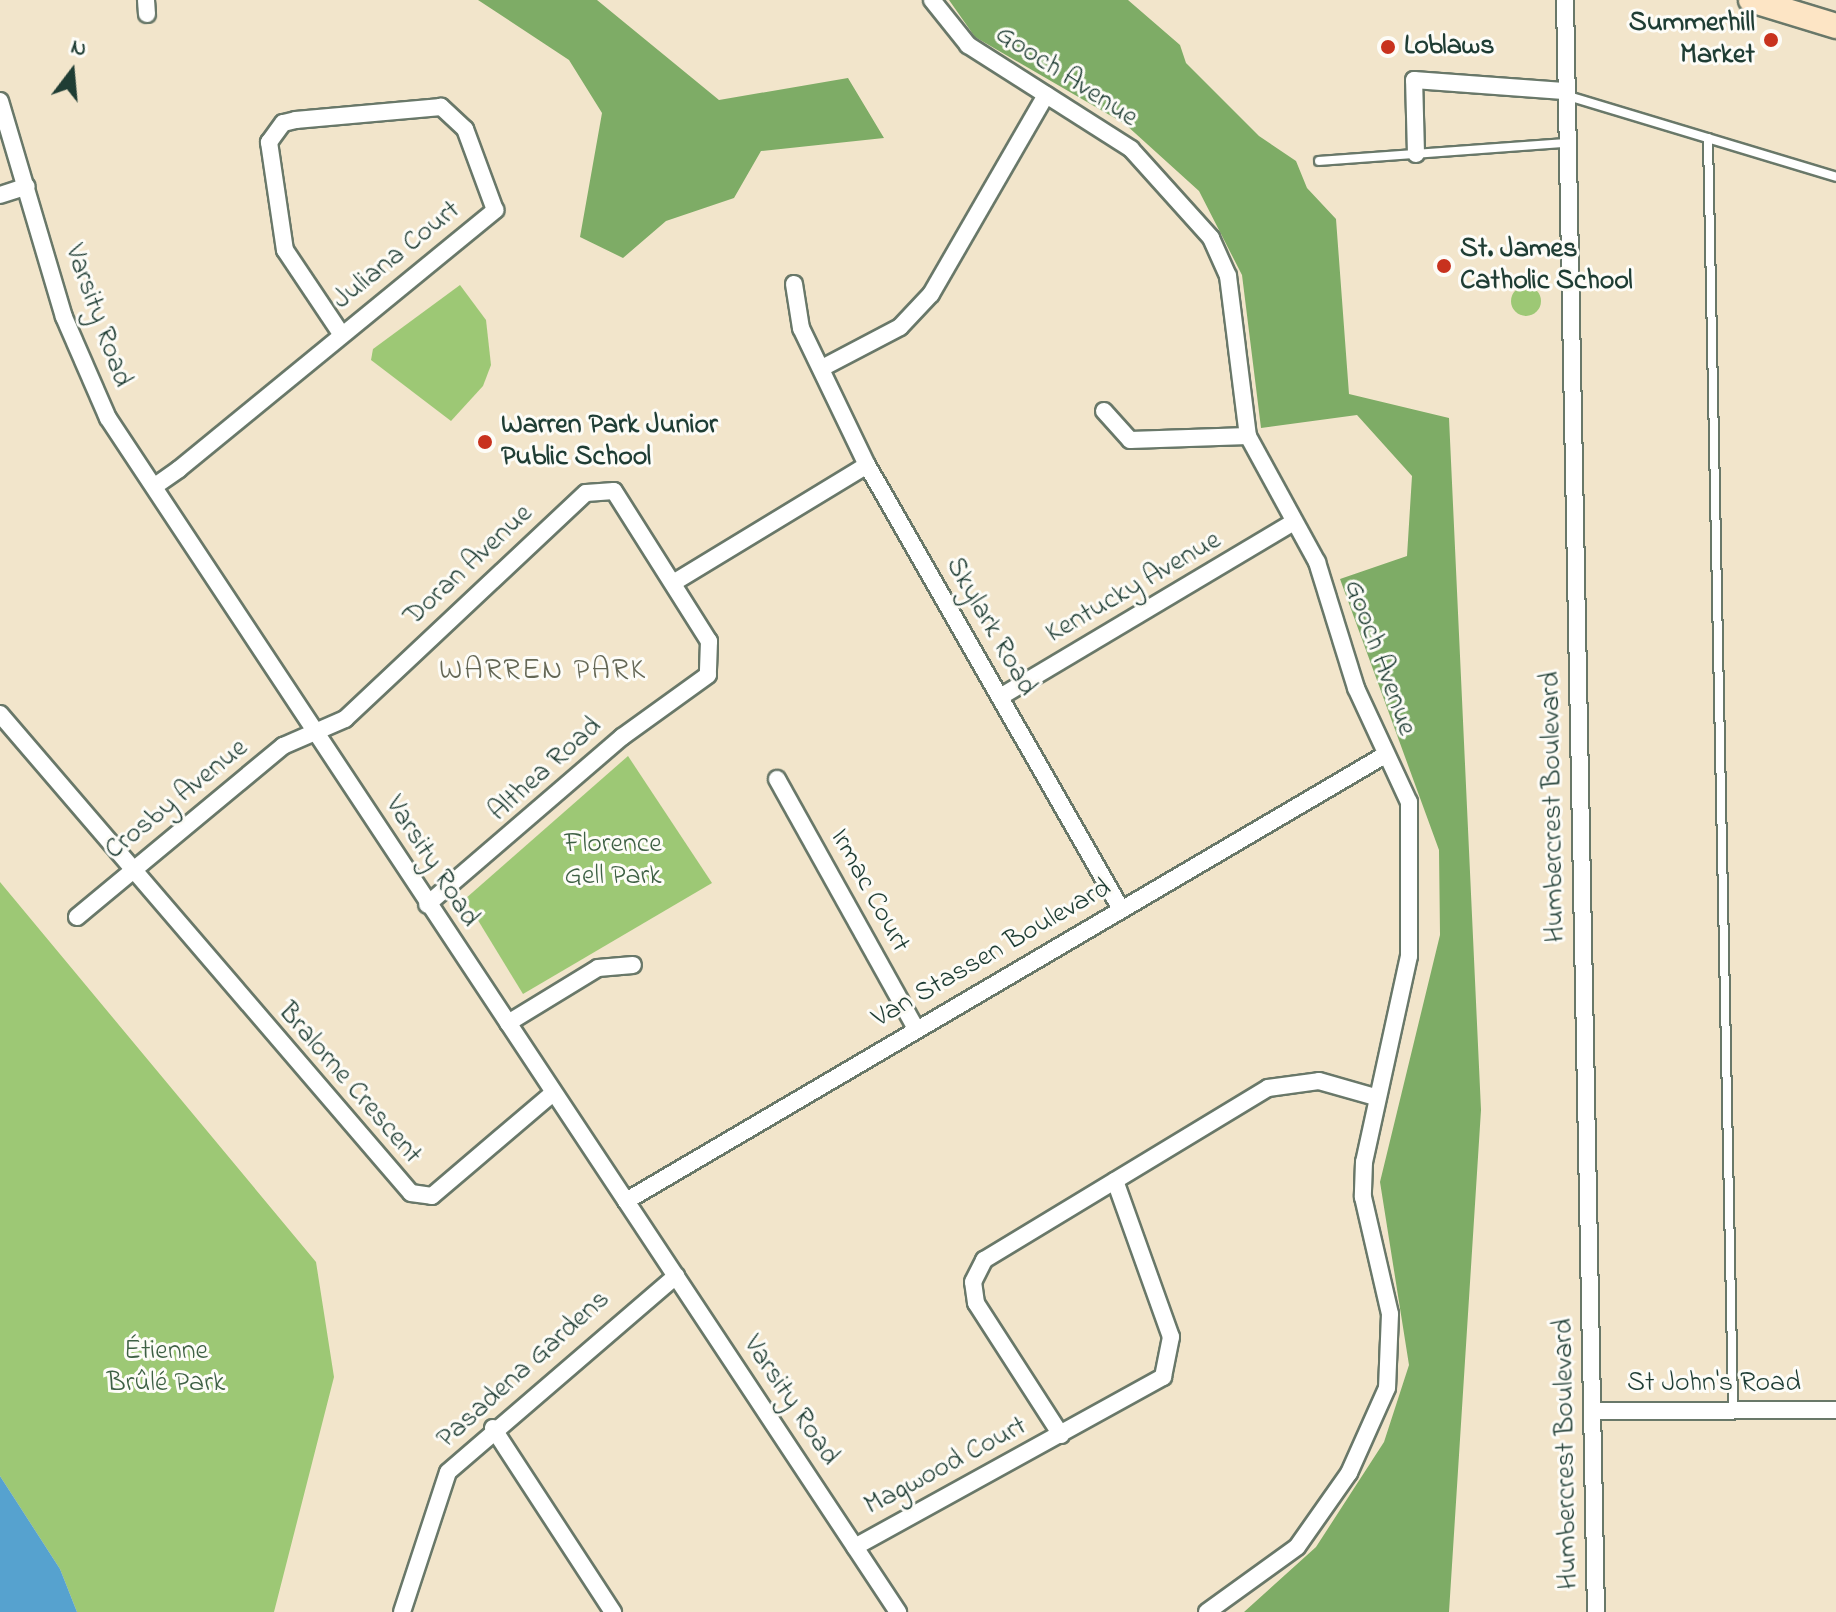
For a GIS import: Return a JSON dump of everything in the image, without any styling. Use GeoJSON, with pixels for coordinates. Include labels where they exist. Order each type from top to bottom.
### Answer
{"type":"FeatureCollection","features":[{"type":"Feature","properties":{"kind":"main road"},"geometry":{"type":"LineString","coordinates":[[1751,0],[1836,26]]}},
{"type":"Feature","properties":{"kind":"street","name":"Gooch Avenue"},"geometry":{"type":"LineString","coordinates":[[932,0],[968,45],[1131,149],[1211,238],[1228,276],[1248,436],[1317,562],[1356,688],[1409,802],[1413,860],[1409,956],[1375,1097],[1363,1197],[1390,1314],[1387,1388],[1326,1510],[1280,1565],[1207,1612]]}},
{"type":"Feature","properties":{"kind":"street","name":"Humbercrest Boulevard"},"geometry":{"type":"LineString","coordinates":[[1565,0],[1564,93],[1596,1612]]}},
{"type":"Feature","properties":{"kind":"street"},"geometry":{"type":"LineString","coordinates":[[1416,154],[1414,80],[1564,93]]}},
{"type":"Feature","properties":{"kind":"street"},"geometry":{"type":"LineString","coordinates":[[822,368],[900,327],[931,294],[1046,95]]}},
{"type":"Feature","properties":{"kind":"street","name":"Varsity Road"},"geometry":{"type":"LineString","coordinates":[[0,101],[93,390],[427,905],[898,1612]]}},
{"type":"Feature","properties":{"kind":"street","name":"Juliana Court"},"geometry":{"type":"LineString","coordinates":[[155,486],[342,335],[495,210],[465,129],[441,107],[296,120],[283,123],[269,142],[285,250],[342,335]]}},
{"type":"Feature","properties":{"kind":"street"},"geometry":{"type":"LineString","coordinates":[[0,195],[27,186]]}},
{"type":"Feature","properties":{"kind":"street","name":"Skylark Road"},"geometry":{"type":"LineString","coordinates":[[794,284],[794,305],[867,465],[1121,909]]}},
{"type":"Feature","properties":{"kind":"street"},"geometry":{"type":"LineString","coordinates":[[1104,411],[1130,440],[1248,436]]}},
{"type":"Feature","properties":{"kind":"street"},"geometry":{"type":"LineString","coordinates":[[673,583],[867,465]]}},
{"type":"Feature","properties":{"kind":"street","name":"Doran Avenue"},"geometry":{"type":"LineString","coordinates":[[315,731],[345,719],[590,491],[621,497],[673,583]]}},
{"type":"Feature","properties":{"kind":"street","name":"Kentucky Avenue"},"geometry":{"type":"LineString","coordinates":[[1000,697],[1294,522]]}},
{"type":"Feature","properties":{"kind":"street","name":"Althea Road"},"geometry":{"type":"LineString","coordinates":[[427,905],[622,737],[705,680],[711,646],[673,583]]}},
{"type":"Feature","properties":{"kind":"street","name":"Bralorne Crescent"},"geometry":{"type":"LineString","coordinates":[[0,714],[411,1193],[432,1196],[552,1094]]}},
{"type":"Feature","properties":{"kind":"street","name":"Crosby Avenue"},"geometry":{"type":"LineString","coordinates":[[77,917],[283,746],[315,731]]}},
{"type":"Feature","properties":{"kind":"street","name":"Van Stassen Boulevard"},"geometry":{"type":"LineString","coordinates":[[626,1201],[1385,755]]}},
{"type":"Feature","properties":{"kind":"street","name":"Irmac Court"},"geometry":{"type":"LineString","coordinates":[[777,779],[916,1029]]}},
{"type":"Feature","properties":{"kind":"street"},"geometry":{"type":"LineString","coordinates":[[508,1023],[598,968],[633,965]]}},
{"type":"Feature","properties":{"kind":"street","name":"Magwood Court"},"geometry":{"type":"LineString","coordinates":[[1061,1435],[976,1303],[974,1277],[988,1256],[1283,1082],[1319,1081],[1375,1097]]}},
{"type":"Feature","properties":{"kind":"street","name":"Magwood Court"},"geometry":{"type":"LineString","coordinates":[[855,1547],[962,1482],[1151,1389],[1170,1361],[1171,1337],[1115,1181]]}},
{"type":"Feature","properties":{"kind":"street","name":"Pasadena Gardens"},"geometry":{"type":"LineString","coordinates":[[402,1612],[448,1472],[493,1428],[676,1276]]}},
{"type":"Feature","properties":{"kind":"street","name":"St John's Road"},"geometry":{"type":"LineString","coordinates":[[1593,1411],[1836,1410]]}},
{"type":"Feature","properties":{"kind":"street"},"geometry":{"type":"LineString","coordinates":[[493,1428],[613,1612]]}},
{"type":"Feature","properties":{"kind":"lane"},"geometry":{"type":"LineString","coordinates":[[1564,93],[1836,177]]}},
{"type":"Feature","properties":{"kind":"lane"},"geometry":{"type":"LineString","coordinates":[[1708,138],[1733,1410]]}},
{"type":"Feature","properties":{"kind":"lane"},"geometry":{"type":"LineString","coordinates":[[1319,161],[1565,143]]}},
{"type":"Feature","properties":{"kind":"green space"},"geometry":{"type":"Polygon","coordinates":[[[478,0],[597,0],[719,100],[848,78],[884,138],[761,151],[734,198],[666,221],[623,258],[580,237],[602,113],[569,60],[478,0]]]}},
{"type":"Feature","properties":{"kind":"green space"},"geometry":{"type":"Polygon","coordinates":[[[949,0],[1128,0],[1180,45],[1186,63],[1259,136],[1296,161],[1307,188],[1336,219],[1349,394],[1449,418],[1481,1110],[1449,1612],[1244,1612],[1316,1547],[1384,1442],[1409,1365],[1380,1182],[1440,935],[1439,850],[1340,579],[1407,556],[1412,476],[1357,415],[1261,428],[1242,275],[1199,191],[1125,124],[975,37],[949,0]]]}},
{"type":"Feature","properties":{"kind":"green space"},"geometry":{"type":"Polygon","coordinates":[[[460,285],[486,320],[491,365],[483,386],[451,421],[371,360],[373,349],[460,285]]]}},
{"type":"Feature","properties":{"kind":"green space"},"geometry":{"type":"Polygon","coordinates":[[[1526,286],[1537,290],[1541,301],[1537,312],[1526,316],[1515,312],[1511,301],[1515,290],[1526,286]]]}},
{"type":"Feature","properties":{"kind":"green space","name":"Florence Gell Park"},"geometry":{"type":"Polygon","coordinates":[[[628,756],[712,883],[523,994],[465,899],[628,756]]]}},
{"type":"Feature","properties":{"kind":"green space","name":"Étienne Brûlé Park"},"geometry":{"type":"Polygon","coordinates":[[[0,882],[316,1262],[334,1377],[274,1612],[77,1612],[60,1569],[0,1476],[0,882]]]}},
{"type":"Feature","properties":{"kind":"water"},"geometry":{"type":"Polygon","coordinates":[[[0,1476],[60,1569],[77,1612],[0,1612],[0,1476]]]}},
{"type":"Feature","properties":{"kind":"place","name":"Summerhill Market"},"geometry":{"type":"Point","coordinates":[1771,40]}},
{"type":"Feature","properties":{"kind":"place","name":"Loblaws"},"geometry":{"type":"Point","coordinates":[1388,47]}},
{"type":"Feature","properties":{"kind":"place","name":"St. James Catholic School"},"geometry":{"type":"Point","coordinates":[1444,266]}},
{"type":"Feature","properties":{"kind":"place","name":"Warren Park Junior Public School"},"geometry":{"type":"Point","coordinates":[485,442]}},
{"type":"Feature","properties":{"kind":"district","name":"WARREN PARK"},"geometry":{"type":"Point","coordinates":[543,671]}}]}
